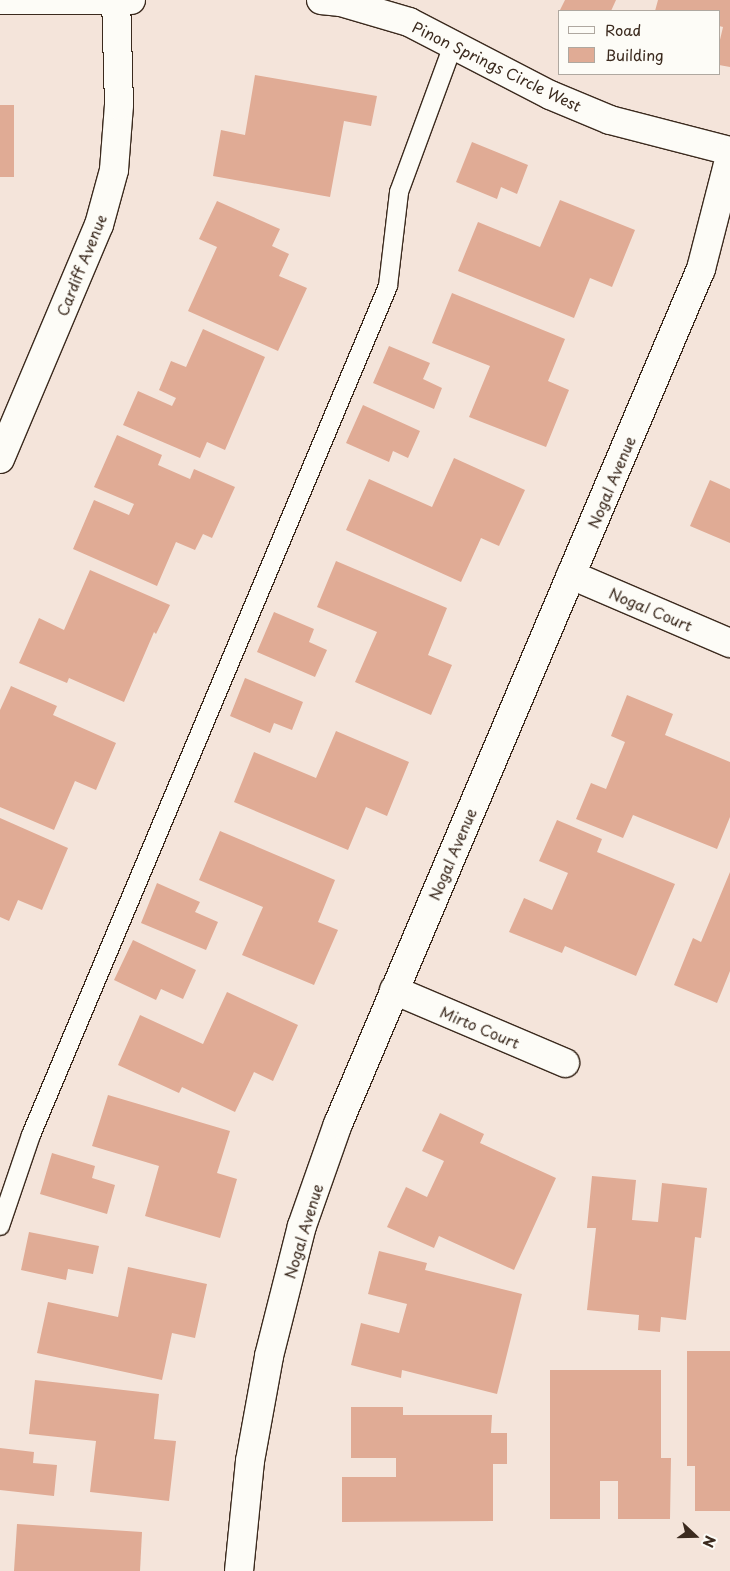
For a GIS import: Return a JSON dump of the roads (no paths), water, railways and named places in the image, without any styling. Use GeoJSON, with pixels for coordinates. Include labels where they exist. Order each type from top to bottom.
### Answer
{"type":"FeatureCollection","features":[{"type":"Feature","properties":{"kind":"street"},"geometry":{"type":"LineString","coordinates":[[0,0],[131,0]]}},
{"type":"Feature","properties":{"kind":"street","name":"Cardiff Avenue"},"geometry":{"type":"LineString","coordinates":[[0,459],[99,225],[114,170],[119,105],[116,0]]}},
{"type":"Feature","properties":{"kind":"street","name":"Pinon Springs Circle West"},"geometry":{"type":"LineString","coordinates":[[321,0],[341,2],[409,22],[550,95],[610,120],[730,151]]}},
{"type":"Feature","properties":{"kind":"street","name":"Nogal Avenue"},"geometry":{"type":"LineString","coordinates":[[239,1571],[250,1462],[269,1356],[302,1226],[338,1124],[701,269],[730,156]]}},
{"type":"Feature","properties":{"kind":"street","name":"Nogal Court"},"geometry":{"type":"LineString","coordinates":[[571,575],[730,643]]}},
{"type":"Feature","properties":{"kind":"street","name":"Mirto Court"},"geometry":{"type":"LineString","coordinates":[[394,990],[565,1064]]}},
{"type":"Feature","properties":{"kind":"lane"},"geometry":{"type":"LineString","coordinates":[[0,1226],[35,1126],[388,286],[399,192],[453,45]]}}]}
